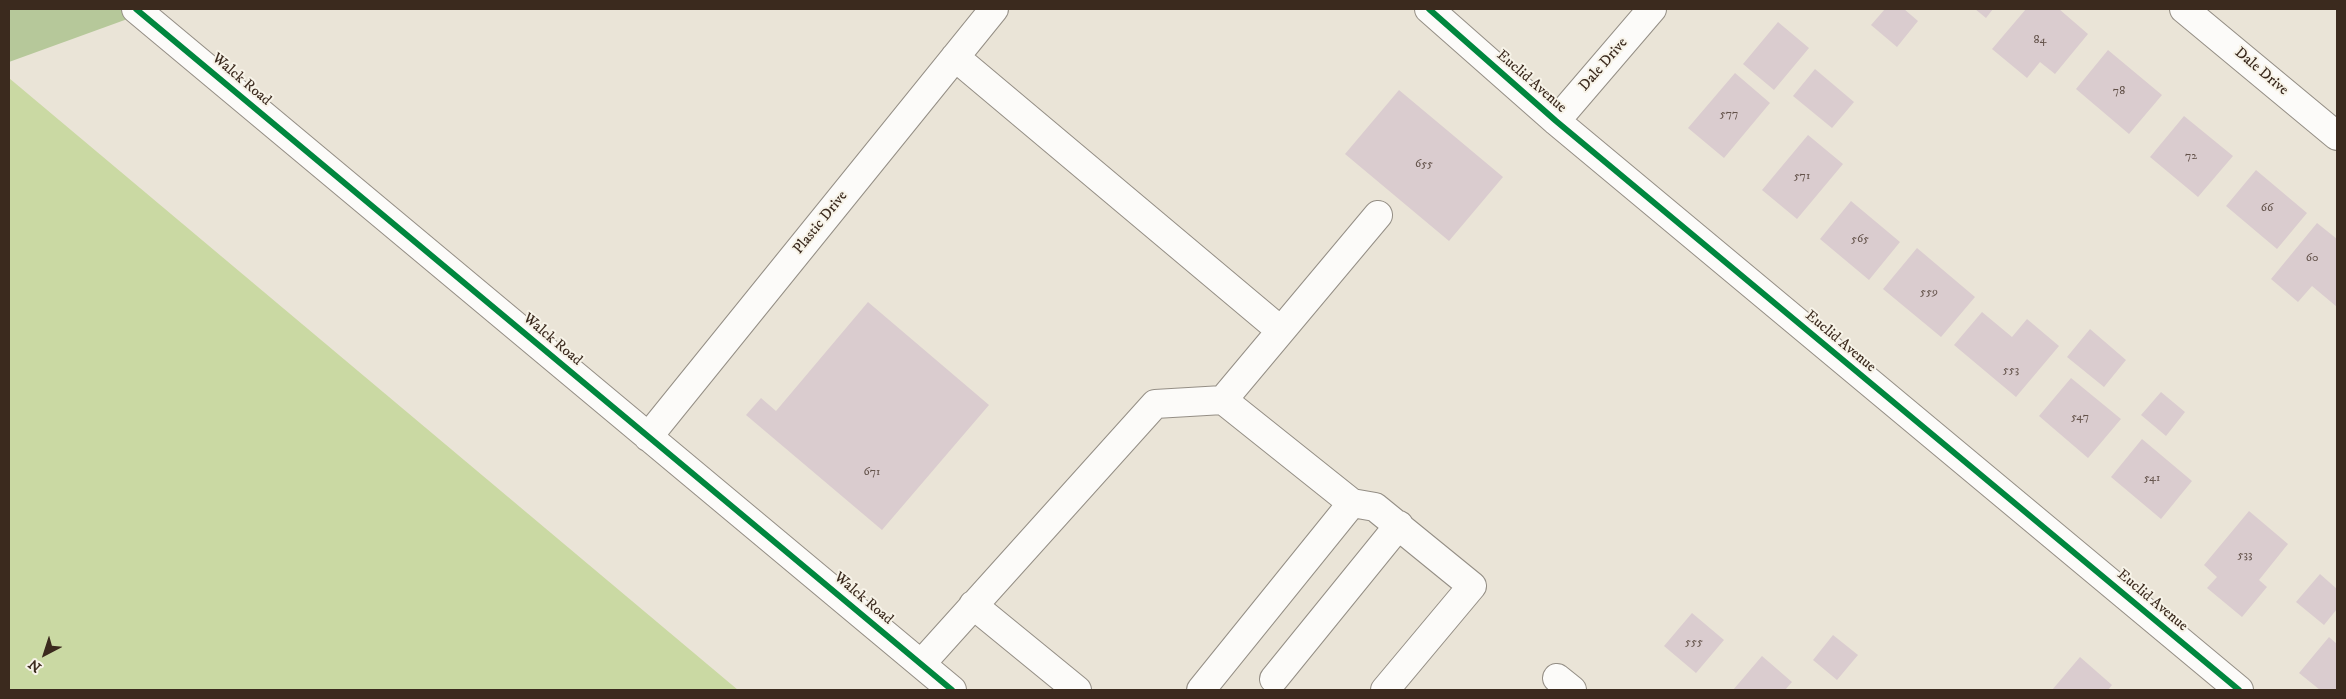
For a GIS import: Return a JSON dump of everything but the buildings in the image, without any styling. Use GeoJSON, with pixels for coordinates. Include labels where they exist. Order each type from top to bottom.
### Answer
{"type":"FeatureCollection","features":[{"type":"Feature","properties":{"kind":"street","name":"Walck Road"},"geometry":{"type":"LineString","coordinates":[[136,9],[952,690]]}},
{"type":"Feature","properties":{"kind":"street","name":"Plastic Drive"},"geometry":{"type":"LineString","coordinates":[[648,437],[994,9]]}},
{"type":"Feature","properties":{"kind":"street","name":"Euclid Avenue"},"geometry":{"type":"LineString","coordinates":[[1429,9],[1556,121],[2239,690]]}},
{"type":"Feature","properties":{"kind":"street","name":"Dale Drive"},"geometry":{"type":"LineString","coordinates":[[1556,121],[1652,9]]}},
{"type":"Feature","properties":{"kind":"street","name":"Dale Drive"},"geometry":{"type":"LineString","coordinates":[[2184,9],[2337,136]]}},
{"type":"Feature","properties":{"kind":"street"},"geometry":{"type":"LineString","coordinates":[[955,57],[1280,330]]}},
{"type":"Feature","properties":{"kind":"street"},"geometry":{"type":"LineString","coordinates":[[1222,400],[1378,215]]}},
{"type":"Feature","properties":{"kind":"street"},"geometry":{"type":"LineString","coordinates":[[921,664],[1155,404],[1222,400],[1352,503],[1375,507],[1399,524],[1472,586],[1385,690]]}},
{"type":"Feature","properties":{"kind":"street"},"geometry":{"type":"LineString","coordinates":[[1201,690],[1352,503]]}},
{"type":"Feature","properties":{"kind":"street"},"geometry":{"type":"LineString","coordinates":[[1274,680],[1399,524]]}},
{"type":"Feature","properties":{"kind":"street"},"geometry":{"type":"LineString","coordinates":[[973,605],[1077,690]]}},
{"type":"Feature","properties":{"kind":"green space"},"geometry":{"type":"Polygon","coordinates":[[[9,9],[155,9],[9,62],[9,9]]]}},
{"type":"Feature","properties":{"kind":"green space"},"geometry":{"type":"Polygon","coordinates":[[[9,78],[738,690],[9,690],[9,78]]]}},
{"type":"Feature","properties":{"kind":"cycle path"},"geometry":{"type":"LineString","coordinates":[[136,9],[952,690]]}},
{"type":"Feature","properties":{"kind":"cycle path"},"geometry":{"type":"LineString","coordinates":[[1429,9],[1556,121],[2239,690]]}}]}
